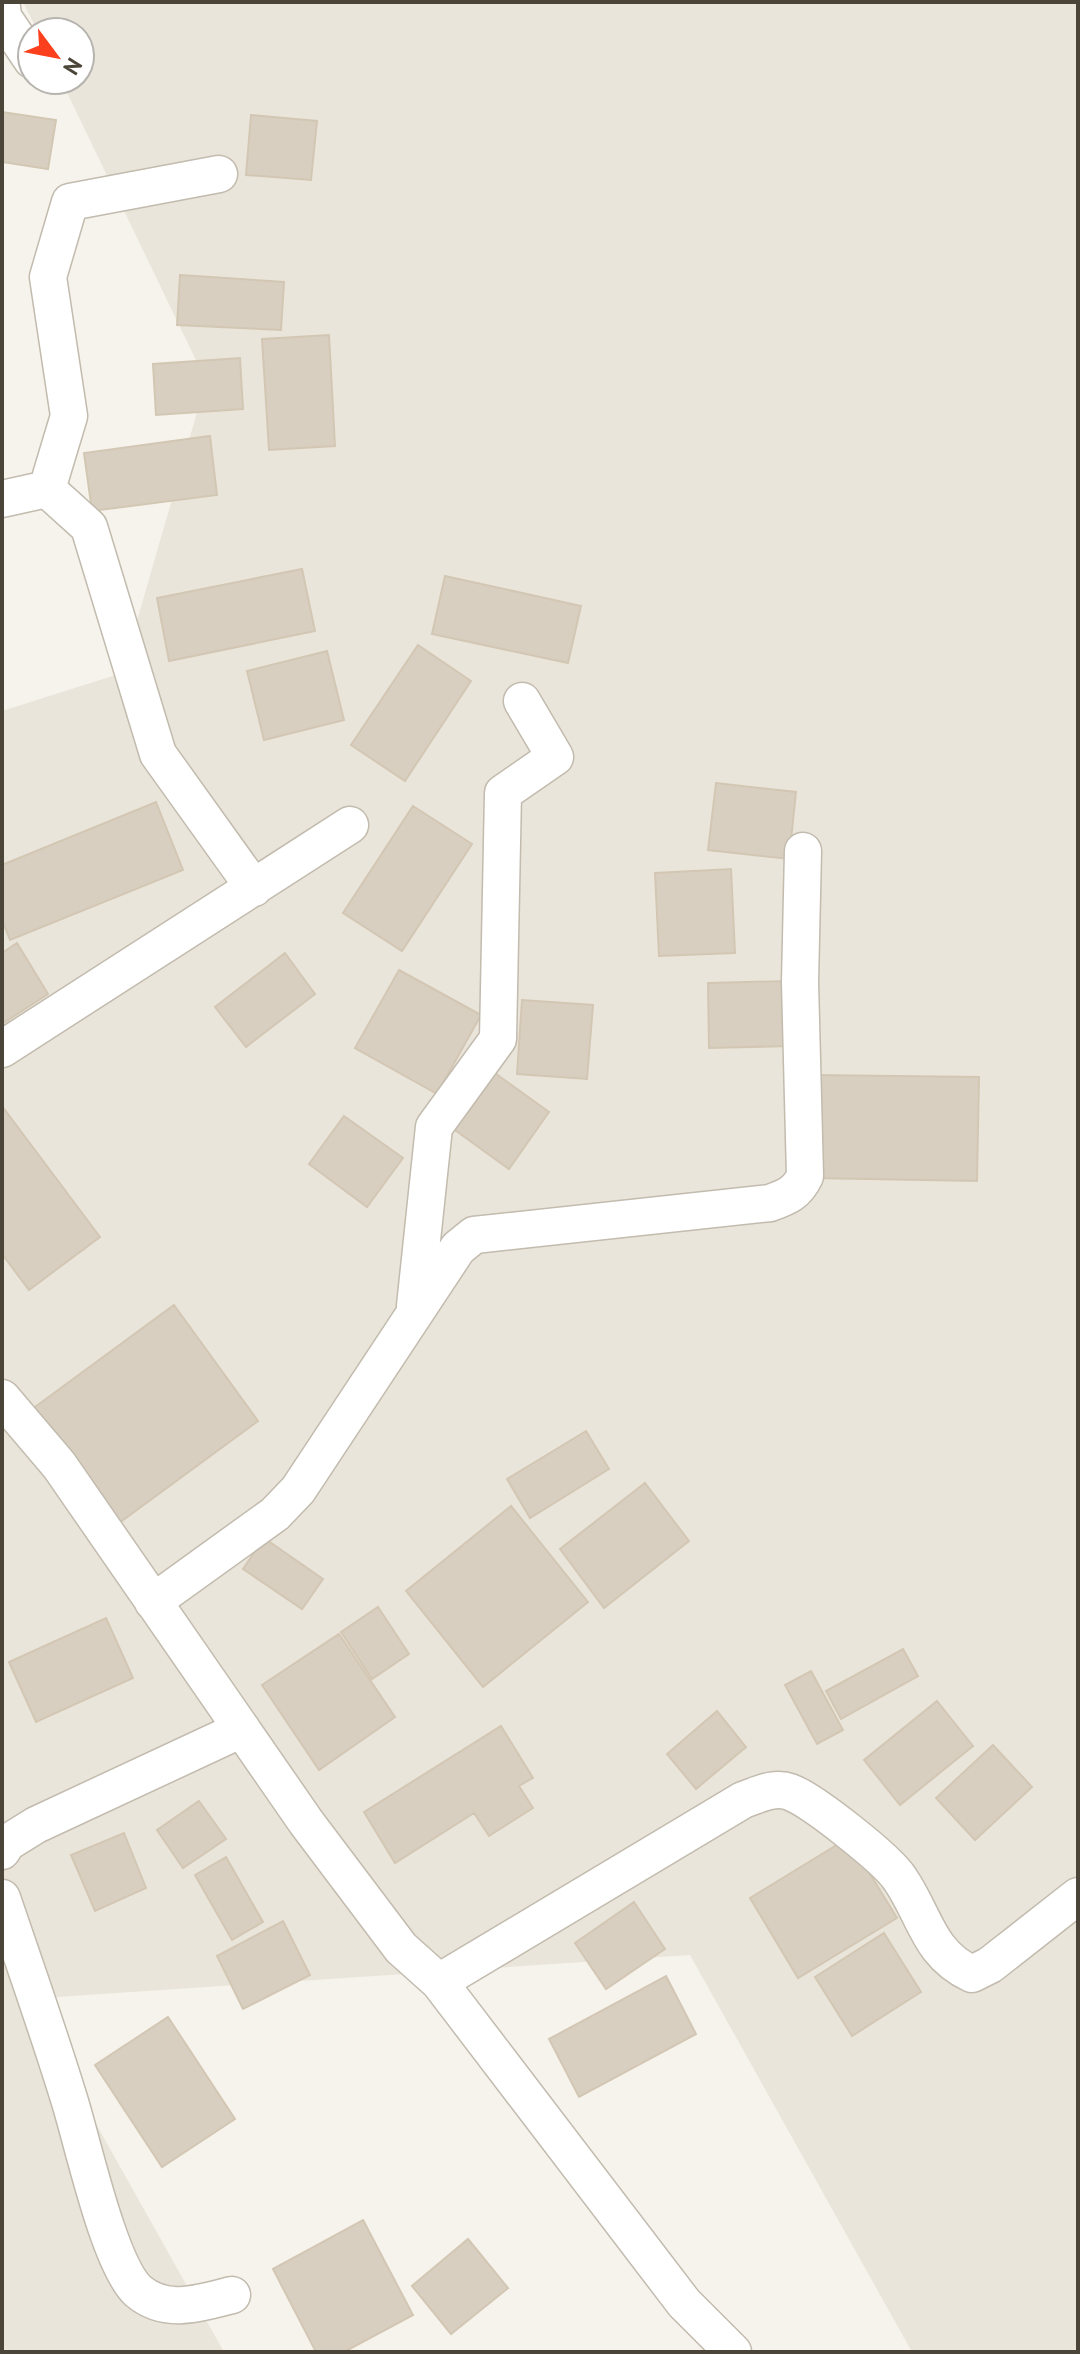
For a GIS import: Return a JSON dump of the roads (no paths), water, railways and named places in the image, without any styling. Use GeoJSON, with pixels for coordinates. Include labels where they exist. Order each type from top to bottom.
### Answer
{"type":"FeatureCollection","features":[{"type":"Feature","properties":{"kind":"street"},"geometry":{"type":"LineString","coordinates":[[2,7],[3,17],[16,36]]}},
{"type":"Feature","properties":{"kind":"street"},"geometry":{"type":"LineString","coordinates":[[47,489],[69,416],[48,277],[70,202],[219,174]]}},
{"type":"Feature","properties":{"kind":"street"},"geometry":{"type":"LineString","coordinates":[[2,499],[47,489]]}},
{"type":"Feature","properties":{"kind":"street"},"geometry":{"type":"LineString","coordinates":[[47,489],[89,527],[158,754],[254,888]]}},
{"type":"Feature","properties":{"kind":"street"},"geometry":{"type":"LineString","coordinates":[[415,1312],[434,1127],[498,1039],[503,793],[555,757],[522,701]]}},
{"type":"Feature","properties":{"kind":"street"},"geometry":{"type":"LineString","coordinates":[[2,1049],[350,825]]}},
{"type":"Feature","properties":{"kind":"street"},"geometry":{"type":"LineString","coordinates":[[153,1602],[275,1514],[298,1490],[458,1248],[474,1235],[770,1203],[788,1197],[799,1188],[805,1176],[800,982],[803,851]]}},
{"type":"Feature","properties":{"kind":"street"},"geometry":{"type":"LineString","coordinates":[[2,1398],[59,1465],[306,1822],[401,1948],[439,1982],[684,2303],[733,2352]]}},
{"type":"Feature","properties":{"kind":"street"},"geometry":{"type":"LineString","coordinates":[[2,1851],[7,1843],[36,1825],[242,1729]]}},
{"type":"Feature","properties":{"kind":"street"},"geometry":{"type":"LineString","coordinates":[[439,1982],[743,1800],[774,1790],[789,1791],[806,1800],[882,1858],[900,1878],[938,1950],[955,1966],[972,1974],[990,1965],[1078,1896]]}},
{"type":"Feature","properties":{"kind":"street"},"geometry":{"type":"LineString","coordinates":[[2,1898],[124,2274],[140,2292],[158,2301],[184,2307],[232,2295]]}}]}
